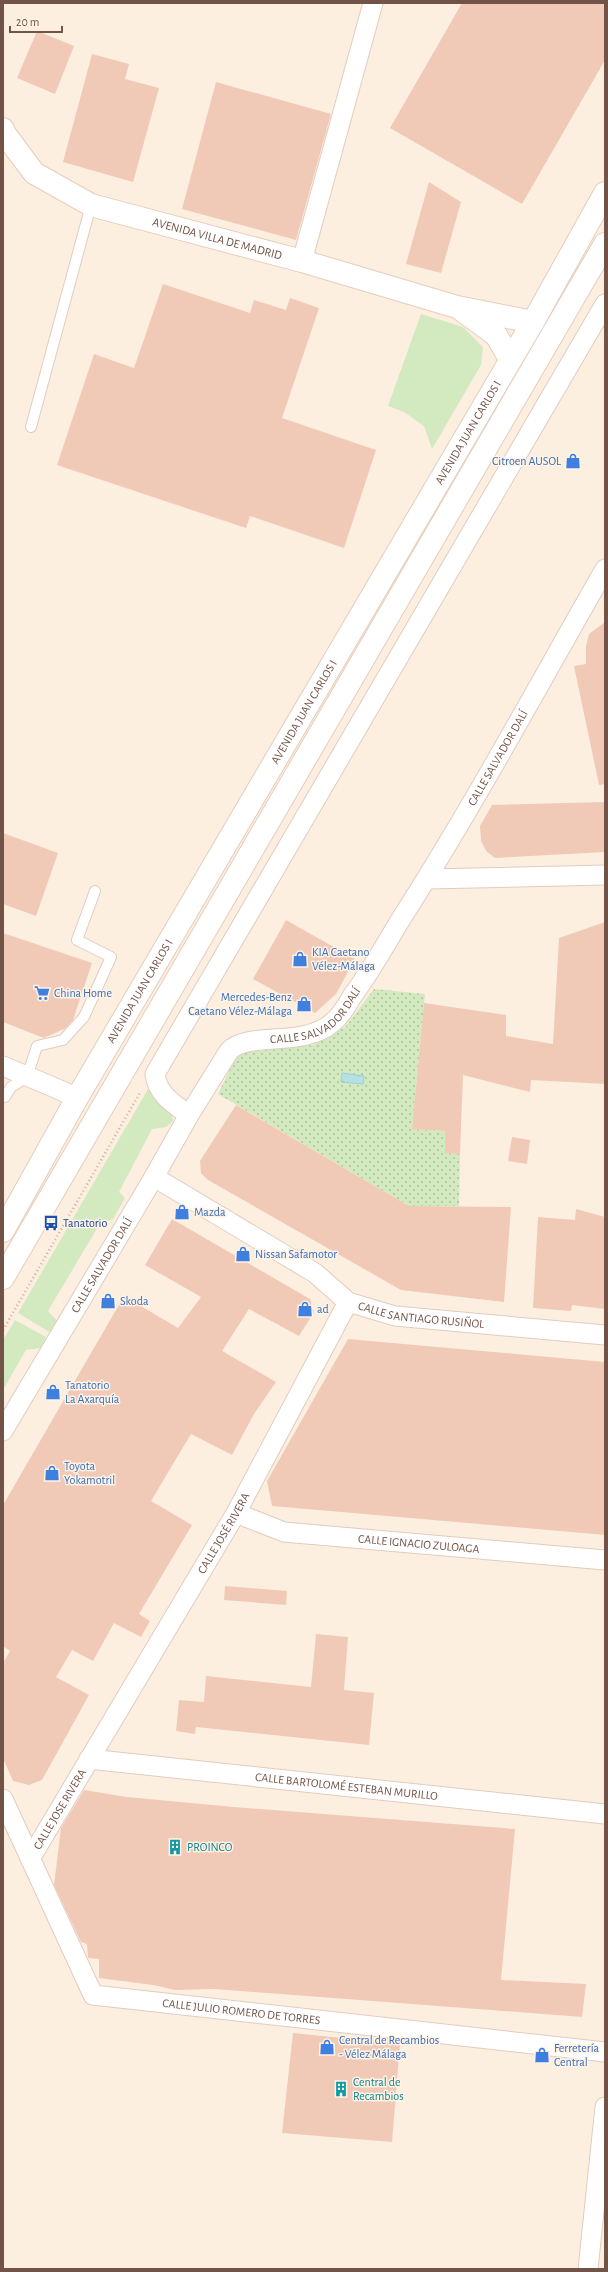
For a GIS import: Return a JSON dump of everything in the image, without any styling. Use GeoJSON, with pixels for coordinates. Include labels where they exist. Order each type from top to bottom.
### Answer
{"type":"FeatureCollection","features":[{"type":"Feature","properties":{"kind":"street"},"geometry":{"type":"LineString","coordinates":[[302,261],[373,3]]}},
{"type":"Feature","properties":{"kind":"street","name":"AVENIDA VILLA DE MADRID"},"geometry":{"type":"LineString","coordinates":[[3,129],[5,134],[34,173],[91,205],[302,261],[457,307]]}},
{"type":"Feature","properties":{"kind":"street","name":"AVENIDA JUAN CARLOS I"},"geometry":{"type":"LineString","coordinates":[[3,1230],[77,1098],[533,322],[605,193]]}},
{"type":"Feature","properties":{"kind":"street","name":"AVENIDA JUAN CARLOS I"},"geometry":{"type":"LineString","coordinates":[[3,1278],[605,244]]}},
{"type":"Feature","properties":{"kind":"street"},"geometry":{"type":"LineString","coordinates":[[189,1115],[166,1098],[158,1086],[155,1074],[605,304]]}},
{"type":"Feature","properties":{"kind":"street"},"geometry":{"type":"LineString","coordinates":[[457,307],[533,322]]}},
{"type":"Feature","properties":{"kind":"street"},"geometry":{"type":"LineString","coordinates":[[457,307],[496,335],[510,359]]}},
{"type":"Feature","properties":{"kind":"street","name":"CALLE SALVADOR DALÍ"},"geometry":{"type":"LineString","coordinates":[[3,1431],[154,1177],[189,1115],[235,1044],[252,1036],[292,1038],[320,1032],[332,1023],[376,963],[427,880],[605,569]]}},
{"type":"Feature","properties":{"kind":"street"},"geometry":{"type":"LineString","coordinates":[[427,880],[605,875]]}},
{"type":"Feature","properties":{"kind":"street"},"geometry":{"type":"LineString","coordinates":[[3,1066],[27,1077],[48,1083],[77,1098]]}},
{"type":"Feature","properties":{"kind":"street","name":"CALLE SANTIAGO RUSIÑOL"},"geometry":{"type":"LineString","coordinates":[[154,1177],[315,1273],[348,1302],[395,1316],[605,1335]]}},
{"type":"Feature","properties":{"kind":"street","name":"CALLE JOSÉ RIVERA"},"geometry":{"type":"LineString","coordinates":[[89,1759],[236,1513],[348,1302]]}},
{"type":"Feature","properties":{"kind":"street","name":"CALLE IGNACIO ZULOAGA"},"geometry":{"type":"LineString","coordinates":[[236,1513],[284,1532],[605,1560]]}},
{"type":"Feature","properties":{"kind":"street","name":"CALLE BARTOLOMÉ ESTEBAN MURILLO"},"geometry":{"type":"LineString","coordinates":[[89,1759],[605,1814]]}},
{"type":"Feature","properties":{"kind":"street","name":"CALLE JOSE RIVERA"},"geometry":{"type":"LineString","coordinates":[[30,1859],[89,1759]]}},
{"type":"Feature","properties":{"kind":"street","name":"CALLE JULIO ROMERO DE TORRES"},"geometry":{"type":"LineString","coordinates":[[3,1799],[93,1995],[605,2052]]}},
{"type":"Feature","properties":{"kind":"street"},"geometry":{"type":"LineString","coordinates":[[588,2269],[605,2107]]}},
{"type":"Feature","properties":{"kind":"lane"},"geometry":{"type":"LineString","coordinates":[[31,428],[91,205]]}},
{"type":"Feature","properties":{"kind":"lane"},"geometry":{"type":"LineString","coordinates":[[5,1097],[11,1087],[27,1077],[37,1046],[63,1040],[84,1017],[111,957],[78,940],[95,891]]}},
{"type":"Feature","properties":{"kind":"path"},"geometry":{"type":"LineString","coordinates":[[3,1330],[72,1212]]}},
{"type":"Feature","properties":{"kind":"green space"},"geometry":{"type":"Polygon","coordinates":[[[421,314],[463,327],[483,347],[481,365],[432,449],[424,426],[404,412],[388,406],[421,314]]]}},
{"type":"Feature","properties":{"kind":"green space"},"geometry":{"type":"Polygon","coordinates":[[[374,989],[425,994],[412,1129],[445,1131],[445,1153],[460,1154],[459,1206],[409,1206],[218,1094],[238,1053],[313,1045],[345,1027],[374,989]]]}},
{"type":"Feature","properties":{"kind":"green space"},"geometry":{"type":"Polygon","coordinates":[[[151,1084],[172,1113],[173,1121],[166,1127],[152,1129],[119,1192],[125,1198],[113,1219],[99,1225],[48,1311],[57,1321],[51,1333],[18,1313],[151,1084]]]}},
{"type":"Feature","properties":{"kind":"green space"},"geometry":{"type":"Polygon","coordinates":[[[15,1320],[46,1337],[41,1348],[26,1350],[3,1390],[3,1340],[15,1320]]]}},
{"type":"Feature","properties":{"kind":"water"},"geometry":{"type":"Polygon","coordinates":[[[342,1073],[364,1076],[363,1084],[341,1082],[342,1073]]]}},
{"type":"Feature","properties":{"kind":"building"},"geometry":{"type":"Polygon","coordinates":[[[462,3],[605,3],[605,60],[522,204],[390,128],[462,3]]]}},
{"type":"Feature","properties":{"kind":"building"},"geometry":{"type":"Polygon","coordinates":[[[37,31],[74,46],[55,94],[17,78],[37,31]]]}},
{"type":"Feature","properties":{"kind":"building"},"geometry":{"type":"Polygon","coordinates":[[[92,54],[129,64],[125,79],[159,88],[133,182],[63,162],[92,54]]]}},
{"type":"Feature","properties":{"kind":"building"},"geometry":{"type":"Polygon","coordinates":[[[216,82],[331,114],[296,240],[182,209],[216,82]]]}},
{"type":"Feature","properties":{"kind":"building"},"geometry":{"type":"Polygon","coordinates":[[[429,182],[461,202],[441,273],[406,264],[429,182]]]}},
{"type":"Feature","properties":{"kind":"building"},"geometry":{"type":"Polygon","coordinates":[[[163,284],[250,313],[254,300],[286,310],[290,298],[319,308],[282,418],[376,450],[344,548],[250,516],[246,528],[57,465],[94,354],[134,368],[163,284]]]}},
{"type":"Feature","properties":{"kind":"building"},"geometry":{"type":"Polygon","coordinates":[[[605,622],[605,784],[599,785],[574,666],[586,664],[586,646],[589,634],[605,622]]]}},
{"type":"Feature","properties":{"kind":"building"},"geometry":{"type":"Polygon","coordinates":[[[605,802],[605,852],[495,858],[487,852],[481,841],[480,826],[492,805],[605,802]]]}},
{"type":"Feature","properties":{"kind":"building"},"geometry":{"type":"Polygon","coordinates":[[[3,833],[58,853],[36,916],[3,904],[3,833]]]}},
{"type":"Feature","properties":{"kind":"building"},"geometry":{"type":"Polygon","coordinates":[[[286,920],[355,959],[336,994],[315,1013],[253,979],[286,920]]]}},
{"type":"Feature","properties":{"kind":"building"},"geometry":{"type":"Polygon","coordinates":[[[605,922],[605,1084],[531,1080],[530,1092],[463,1075],[460,1154],[445,1153],[445,1131],[412,1129],[424,1003],[506,1015],[506,1036],[553,1044],[559,938],[605,922]]]}},
{"type":"Feature","properties":{"kind":"building","name":"China Home"},"geometry":{"type":"Polygon","coordinates":[[[3,933],[92,963],[73,1020],[66,1028],[44,1038],[3,1022],[3,933]]]}},
{"type":"Feature","properties":{"kind":"building"},"geometry":{"type":"Polygon","coordinates":[[[236,1105],[409,1206],[511,1207],[504,1302],[401,1290],[208,1180],[201,1173],[200,1161],[236,1105]]]}},
{"type":"Feature","properties":{"kind":"building"},"geometry":{"type":"Polygon","coordinates":[[[512,1137],[530,1140],[527,1164],[508,1161],[512,1137]]]}},
{"type":"Feature","properties":{"kind":"building"},"geometry":{"type":"Polygon","coordinates":[[[576,1209],[605,1217],[605,1309],[572,1305],[571,1311],[533,1308],[538,1217],[575,1220],[576,1209]]]}},
{"type":"Feature","properties":{"kind":"building"},"geometry":{"type":"Polygon","coordinates":[[[172,1219],[310,1299],[314,1312],[299,1336],[249,1309],[222,1351],[276,1382],[254,1414],[232,1455],[191,1434],[151,1501],[192,1525],[139,1614],[150,1621],[141,1637],[114,1623],[93,1661],[72,1650],[56,1677],[89,1695],[42,1780],[29,1785],[13,1781],[3,1758],[3,1663],[10,1651],[3,1646],[3,1505],[124,1296],[178,1328],[201,1297],[145,1265],[172,1219]]]}},
{"type":"Feature","properties":{"kind":"building"},"geometry":{"type":"Polygon","coordinates":[[[348,1339],[605,1362],[605,1535],[272,1506],[267,1481],[348,1339]]]}},
{"type":"Feature","properties":{"kind":"building"},"geometry":{"type":"Polygon","coordinates":[[[225,1586],[287,1591],[286,1605],[224,1600],[225,1586]]]}},
{"type":"Feature","properties":{"kind":"building"},"geometry":{"type":"Polygon","coordinates":[[[316,1634],[348,1637],[344,1690],[374,1693],[369,1745],[196,1727],[195,1734],[176,1731],[179,1700],[204,1702],[206,1676],[311,1687],[316,1634]]]}},
{"type":"Feature","properties":{"kind":"building"},"geometry":{"type":"Polygon","coordinates":[[[84,1790],[127,1797],[234,1807],[515,1829],[501,1980],[586,1984],[582,2017],[214,1989],[175,1990],[153,1985],[99,1978],[99,1959],[88,1958],[87,1944],[81,1942],[54,1885],[61,1828],[84,1790]]]}},
{"type":"Feature","properties":{"kind":"building","name":"Central de Recambios"},"geometry":{"type":"Polygon","coordinates":[[[293,2033],[400,2044],[392,2142],[282,2133],[293,2033]]]}},
{"type":"Feature","properties":{"kind":"place","name":"Citroen AUSOL"},"geometry":{"type":"Point","coordinates":[573,461]}},
{"type":"Feature","properties":{"kind":"place","name":"KIA Caetano Vélez-Málaga"},"geometry":{"type":"Point","coordinates":[300,959]}},
{"type":"Feature","properties":{"kind":"place","name":"China Home"},"geometry":{"type":"Point","coordinates":[42,993]}},
{"type":"Feature","properties":{"kind":"place","name":"Mercedes-Benz Caetano Vélez-Málaga"},"geometry":{"type":"Point","coordinates":[304,1004]}},
{"type":"Feature","properties":{"kind":"place","name":"Mazda"},"geometry":{"type":"Point","coordinates":[182,1212]}},
{"type":"Feature","properties":{"kind":"place","name":"Tanatorio"},"geometry":{"type":"Point","coordinates":[51,1223]}},
{"type":"Feature","properties":{"kind":"place","name":"Nissan Safamotor"},"geometry":{"type":"Point","coordinates":[243,1254]}},
{"type":"Feature","properties":{"kind":"place","name":"Skoda"},"geometry":{"type":"Point","coordinates":[108,1301]}},
{"type":"Feature","properties":{"kind":"place","name":"ad"},"geometry":{"type":"Point","coordinates":[305,1309]}},
{"type":"Feature","properties":{"kind":"place","name":"Tanatorio La Axarquía"},"geometry":{"type":"Point","coordinates":[53,1392]}},
{"type":"Feature","properties":{"kind":"place","name":"Toyota Yokamotril"},"geometry":{"type":"Point","coordinates":[52,1473]}},
{"type":"Feature","properties":{"kind":"place","name":"PROINCO"},"geometry":{"type":"Point","coordinates":[175,1847]}},
{"type":"Feature","properties":{"kind":"place","name":"Central de Recambios - Vélez Málaga"},"geometry":{"type":"Point","coordinates":[327,2047]}},
{"type":"Feature","properties":{"kind":"place","name":"Ferretería Central"},"geometry":{"type":"Point","coordinates":[542,2055]}},
{"type":"Feature","properties":{"kind":"place","name":"Central de Recambios"},"geometry":{"type":"Point","coordinates":[341,2089]}}]}
